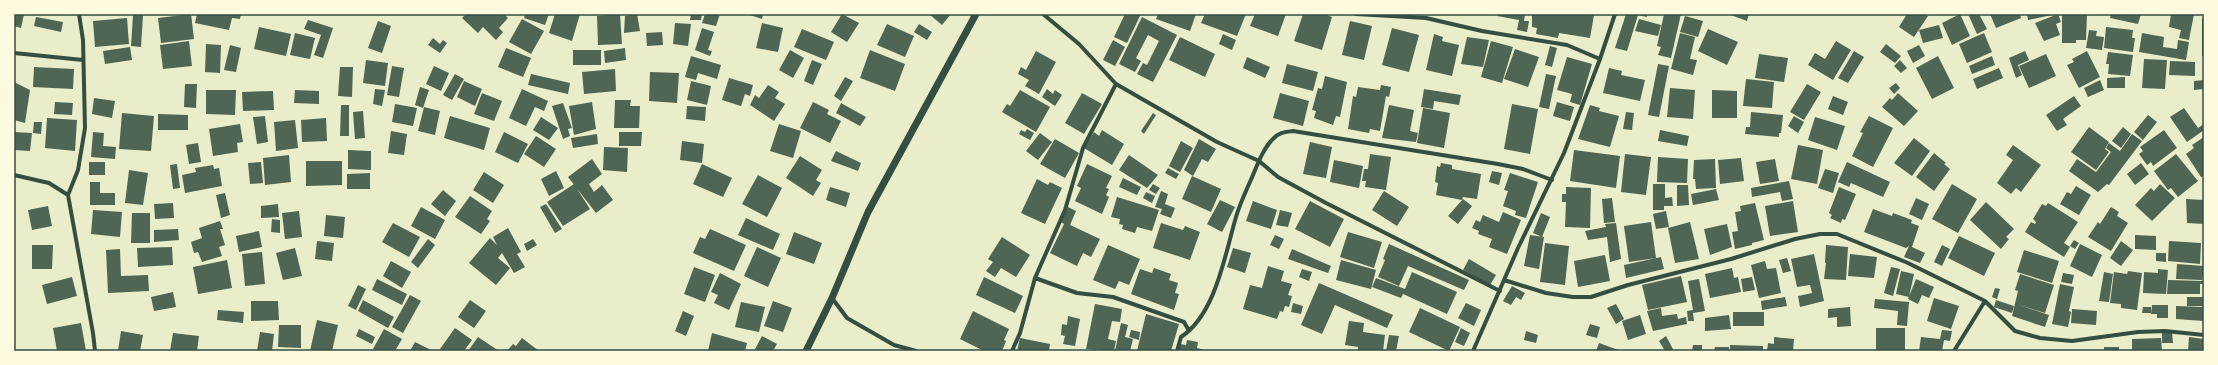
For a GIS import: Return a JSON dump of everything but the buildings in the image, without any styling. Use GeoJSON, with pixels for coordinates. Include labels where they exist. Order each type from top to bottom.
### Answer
{"type":"FeatureCollection","features":[{"type":"Feature","properties":{"kind":"street"},"geometry":{"type":"LineString","coordinates":[[79,14],[83,40],[84,128],[78,170],[68,195],[95,351]]}},
{"type":"Feature","properties":{"kind":"street"},"geometry":{"type":"LineString","coordinates":[[806,351],[832,298],[868,212],[976,14]]}},
{"type":"Feature","properties":{"kind":"street"},"geometry":{"type":"LineString","coordinates":[[1044,14],[1079,44],[1116,84],[1217,142],[1259,161],[1278,177],[1326,203],[1500,291]]}},
{"type":"Feature","properties":{"kind":"street"},"geometry":{"type":"LineString","coordinates":[[1356,14],[1385,14],[1426,18],[1482,31],[1567,45],[1600,59]]}},
{"type":"Feature","properties":{"kind":"street"},"geometry":{"type":"LineString","coordinates":[[1473,351],[1518,248],[1552,180],[1600,59],[1615,14]]}},
{"type":"Feature","properties":{"kind":"street"},"geometry":{"type":"LineString","coordinates":[[14,53],[83,60]]}},
{"type":"Feature","properties":{"kind":"street"},"geometry":{"type":"LineString","coordinates":[[1012,351],[1020,333],[1035,278],[1065,210],[1083,148],[1116,84]]}},
{"type":"Feature","properties":{"kind":"street"},"geometry":{"type":"LineString","coordinates":[[1177,351],[1181,337],[1189,331],[1201,316],[1212,296],[1237,215],[1259,161],[1274,137],[1283,132],[1293,131],[1510,166],[1552,180]]}},
{"type":"Feature","properties":{"kind":"street"},"geometry":{"type":"LineString","coordinates":[[14,175],[30,177],[49,183],[68,195]]}},
{"type":"Feature","properties":{"kind":"street"},"geometry":{"type":"LineString","coordinates":[[1504,280],[1560,295],[1591,297],[1795,239],[1820,234],[1837,234],[1908,263],[1985,300],[2015,331],[2056,341],[2072,341],[2165,331],[2204,335]]}},
{"type":"Feature","properties":{"kind":"street"},"geometry":{"type":"LineString","coordinates":[[1035,278],[1077,293],[1113,297],[1184,322],[1189,331]]}},
{"type":"Feature","properties":{"kind":"street"},"geometry":{"type":"LineString","coordinates":[[832,298],[847,318],[852,322],[894,345],[916,351]]}},
{"type":"Feature","properties":{"kind":"street"},"geometry":{"type":"LineString","coordinates":[[1954,351],[1985,300]]}}]}
